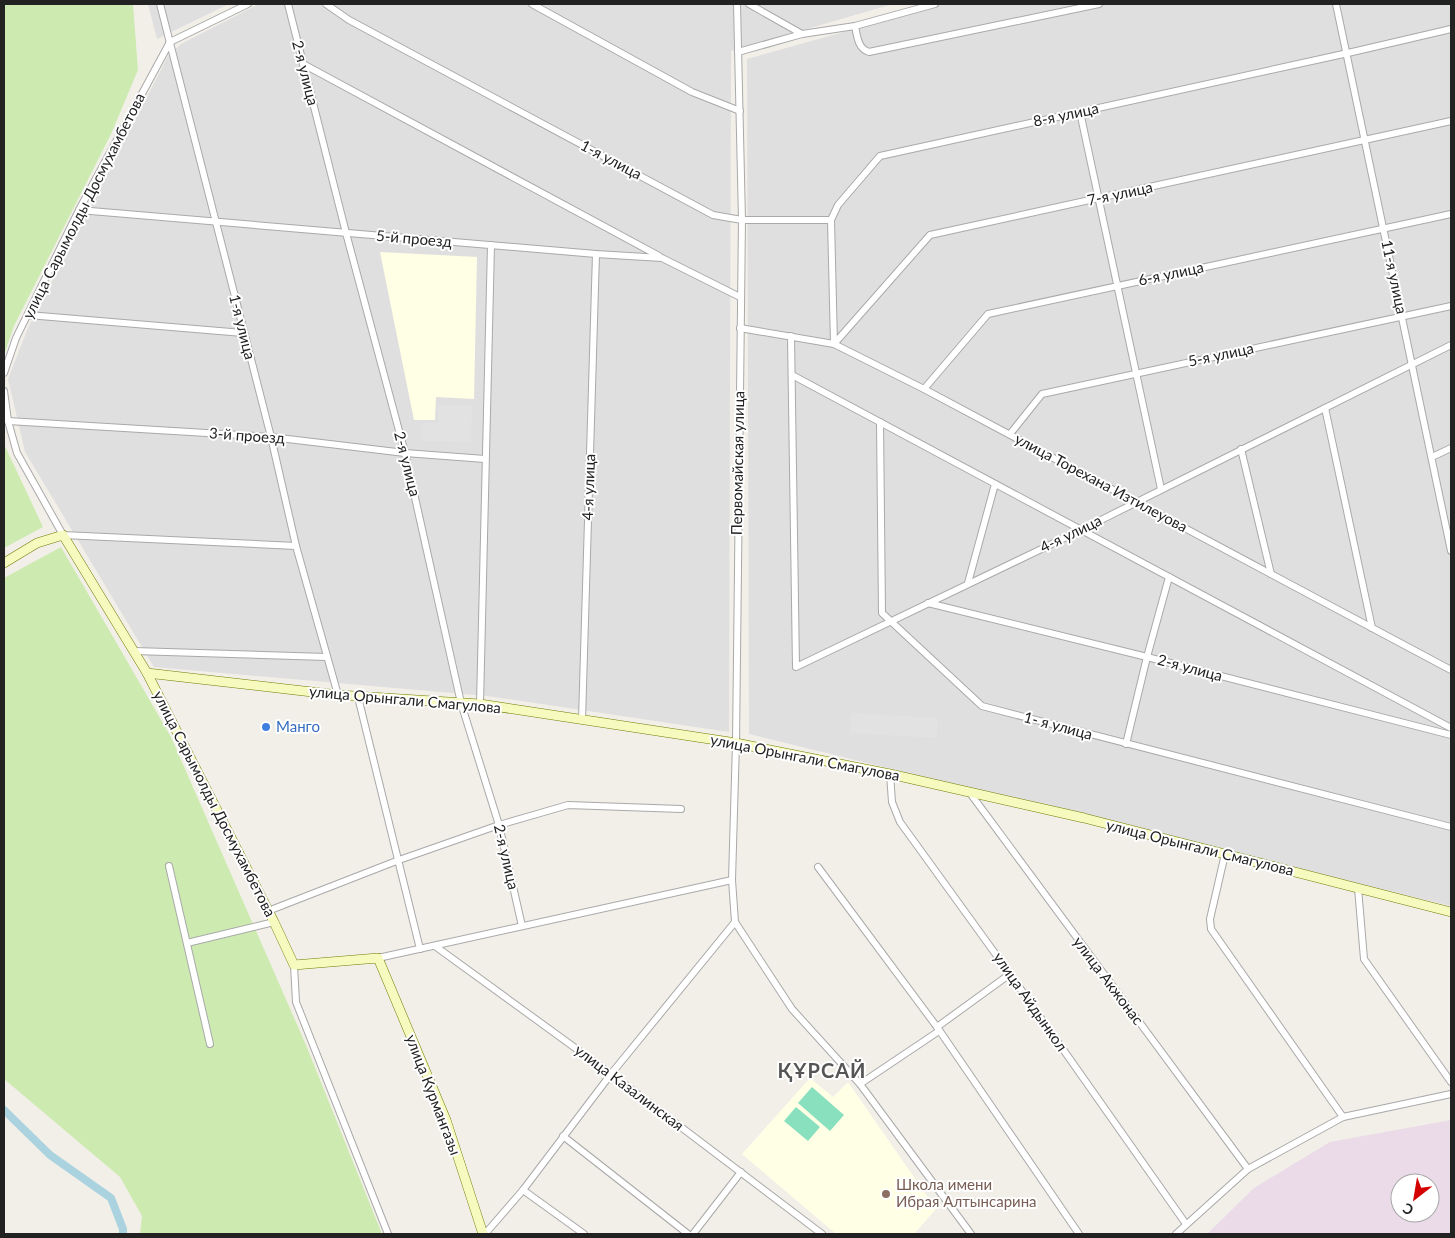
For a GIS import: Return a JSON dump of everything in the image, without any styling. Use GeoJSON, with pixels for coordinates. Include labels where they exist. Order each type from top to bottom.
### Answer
{"type":"FeatureCollection","features":[{"type":"Feature","properties":{"kind":"main road"},"geometry":{"type":"LineString","coordinates":[[4,562],[37,543],[63,535]]}},
{"type":"Feature","properties":{"kind":"main road","name":"улица Сарымолды Досмухамбетова"},"geometry":{"type":"LineString","coordinates":[[63,535],[148,673],[294,965]]}},
{"type":"Feature","properties":{"kind":"main road","name":"улица Орынгали Смагулова"},"geometry":{"type":"LineString","coordinates":[[148,673],[358,697],[480,704],[736,743],[890,774],[1084,818],[1451,912]]}},
{"type":"Feature","properties":{"kind":"main road"},"geometry":{"type":"LineString","coordinates":[[294,965],[378,958]]}},
{"type":"Feature","properties":{"kind":"main road","name":"улица Курмангазы"},"geometry":{"type":"LineString","coordinates":[[378,958],[446,1120],[484,1234]]}},
{"type":"Feature","properties":{"kind":"street"},"geometry":{"type":"LineString","coordinates":[[160,4],[170,42],[248,4]]}},
{"type":"Feature","properties":{"kind":"street","name":"2-я улица"},"geometry":{"type":"LineString","coordinates":[[288,4],[346,233],[405,453],[461,703],[499,825],[522,926]]}},
{"type":"Feature","properties":{"kind":"street","name":"1-я улица"},"geometry":{"type":"LineString","coordinates":[[326,4],[349,20],[713,215],[742,220],[831,220]]}},
{"type":"Feature","properties":{"kind":"street"},"geometry":{"type":"LineString","coordinates":[[532,4],[692,92],[740,111]]}},
{"type":"Feature","properties":{"kind":"street","name":"Первомайская улица"},"geometry":{"type":"LineString","coordinates":[[736,922],[732,880],[736,743],[742,220],[737,4]]}},
{"type":"Feature","properties":{"kind":"street"},"geometry":{"type":"LineString","coordinates":[[749,4],[802,34]]}},
{"type":"Feature","properties":{"kind":"street"},"geometry":{"type":"LineString","coordinates":[[738,52],[802,34],[855,26],[930,4]]}},
{"type":"Feature","properties":{"kind":"street"},"geometry":{"type":"LineString","coordinates":[[855,26],[860,47],[864,51],[869,52],[1099,4]]}},
{"type":"Feature","properties":{"kind":"street","name":"11-я улица"},"geometry":{"type":"LineString","coordinates":[[1336,4],[1348,53],[1451,551]]}},
{"type":"Feature","properties":{"kind":"street","name":"8-я улица"},"geometry":{"type":"LineString","coordinates":[[831,220],[838,205],[880,156],[1451,29]]}},
{"type":"Feature","properties":{"kind":"street","name":"улица Сарымолды Досмухамбетова"},"geometry":{"type":"LineString","coordinates":[[4,373],[16,338],[79,210],[170,42]]}},
{"type":"Feature","properties":{"kind":"street","name":"1-я улица"},"geometry":{"type":"LineString","coordinates":[[170,42],[271,437],[296,546],[338,695]]}},
{"type":"Feature","properties":{"kind":"street"},"geometry":{"type":"LineString","coordinates":[[303,64],[662,258]]}},
{"type":"Feature","properties":{"kind":"street"},"geometry":{"type":"LineString","coordinates":[[1080,112],[1161,489]]}},
{"type":"Feature","properties":{"kind":"street","name":"7-я улица"},"geometry":{"type":"LineString","coordinates":[[834,344],[930,235],[1451,121]]}},
{"type":"Feature","properties":{"kind":"street","name":"5-й проезд"},"geometry":{"type":"LineString","coordinates":[[79,210],[662,258],[740,297]]}},
{"type":"Feature","properties":{"kind":"street","name":"6-я улица"},"geometry":{"type":"LineString","coordinates":[[924,389],[988,314],[1451,214]]}},
{"type":"Feature","properties":{"kind":"street"},"geometry":{"type":"LineString","coordinates":[[831,220],[834,344]]}},
{"type":"Feature","properties":{"kind":"street"},"geometry":{"type":"LineString","coordinates":[[480,704],[491,245]]}},
{"type":"Feature","properties":{"kind":"street","name":"4-я улица"},"geometry":{"type":"LineString","coordinates":[[582,720],[596,254]]}},
{"type":"Feature","properties":{"kind":"street","name":"5-я улица"},"geometry":{"type":"LineString","coordinates":[[1010,434],[1042,394],[1451,306]]}},
{"type":"Feature","properties":{"kind":"street"},"geometry":{"type":"LineString","coordinates":[[28,315],[243,333]]}},
{"type":"Feature","properties":{"kind":"street","name":"улица Торехана Изтилеуова"},"geometry":{"type":"LineString","coordinates":[[740,328],[834,344],[1010,434],[1451,670]]}},
{"type":"Feature","properties":{"kind":"street"},"geometry":{"type":"LineString","coordinates":[[791,336],[792,376],[1451,728]]}},
{"type":"Feature","properties":{"kind":"street","name":"4-я улица"},"geometry":{"type":"LineString","coordinates":[[792,376],[796,667],[1081,530],[1451,345]]}},
{"type":"Feature","properties":{"kind":"street","name":"улица Сарымолды Досмухамбетова"},"geometry":{"type":"LineString","coordinates":[[4,391],[8,421],[17,453],[63,535]]}},
{"type":"Feature","properties":{"kind":"street"},"geometry":{"type":"LineString","coordinates":[[1325,408],[1372,628]]}},
{"type":"Feature","properties":{"kind":"street","name":"3-й проезд"},"geometry":{"type":"LineString","coordinates":[[8,421],[271,437],[405,453],[485,459]]}},
{"type":"Feature","properties":{"kind":"street","name":"1- я улица"},"geometry":{"type":"LineString","coordinates":[[880,422],[882,613],[982,706],[1451,827]]}},
{"type":"Feature","properties":{"kind":"street"},"geometry":{"type":"LineString","coordinates":[[1432,457],[1451,448]]}},
{"type":"Feature","properties":{"kind":"street"},"geometry":{"type":"LineString","coordinates":[[1241,449],[1271,574]]}},
{"type":"Feature","properties":{"kind":"street"},"geometry":{"type":"LineString","coordinates":[[968,583],[995,484]]}},
{"type":"Feature","properties":{"kind":"street"},"geometry":{"type":"LineString","coordinates":[[63,535],[296,546]]}},
{"type":"Feature","properties":{"kind":"street"},"geometry":{"type":"LineString","coordinates":[[1126,744],[1169,577]]}},
{"type":"Feature","properties":{"kind":"street","name":"2-я улица"},"geometry":{"type":"LineString","coordinates":[[928,603],[1451,735]]}},
{"type":"Feature","properties":{"kind":"street"},"geometry":{"type":"LineString","coordinates":[[134,650],[327,657]]}},
{"type":"Feature","properties":{"kind":"street"},"geometry":{"type":"LineString","coordinates":[[358,697],[420,949]]}},
{"type":"Feature","properties":{"kind":"street","name":"улица Айдынкол"},"geometry":{"type":"LineString","coordinates":[[890,774],[892,802],[900,822],[1010,974],[1186,1224]]}},
{"type":"Feature","properties":{"kind":"street","name":"улица Акжонас"},"geometry":{"type":"LineString","coordinates":[[970,793],[1248,1169]]}},
{"type":"Feature","properties":{"kind":"street"},"geometry":{"type":"LineString","coordinates":[[268,911],[399,860],[499,825],[568,805],[681,809]]}},
{"type":"Feature","properties":{"kind":"street"},"geometry":{"type":"LineString","coordinates":[[1225,854],[1210,919],[1211,929],[1343,1117]]}},
{"type":"Feature","properties":{"kind":"street"},"geometry":{"type":"LineString","coordinates":[[169,866],[210,1044]]}},
{"type":"Feature","properties":{"kind":"street"},"geometry":{"type":"LineString","coordinates":[[818,867],[938,1029],[1079,1234]]}},
{"type":"Feature","properties":{"kind":"street"},"geometry":{"type":"LineString","coordinates":[[378,958],[732,880]]}},
{"type":"Feature","properties":{"kind":"street"},"geometry":{"type":"LineString","coordinates":[[1358,888],[1364,959],[1451,1082]]}},
{"type":"Feature","properties":{"kind":"street"},"geometry":{"type":"LineString","coordinates":[[187,943],[274,922]]}},
{"type":"Feature","properties":{"kind":"street"},"geometry":{"type":"LineString","coordinates":[[484,1234],[523,1190],[611,1074],[736,922],[792,1009],[860,1084],[971,1234]]}},
{"type":"Feature","properties":{"kind":"street","name":"улица Казалинская"},"geometry":{"type":"LineString","coordinates":[[435,946],[611,1074],[822,1234]]}},
{"type":"Feature","properties":{"kind":"street","name":"улица Сарымолды Досмухамбетова"},"geometry":{"type":"LineString","coordinates":[[294,965],[296,1002],[388,1234]]}},
{"type":"Feature","properties":{"kind":"street"},"geometry":{"type":"LineString","coordinates":[[860,1084],[938,1029],[1010,974]]}},
{"type":"Feature","properties":{"kind":"street"},"geometry":{"type":"LineString","coordinates":[[1176,1234],[1248,1169],[1343,1117],[1451,1094]]}},
{"type":"Feature","properties":{"kind":"street"},"geometry":{"type":"LineString","coordinates":[[563,1136],[688,1234]]}},
{"type":"Feature","properties":{"kind":"street"},"geometry":{"type":"LineString","coordinates":[[693,1234],[741,1172]]}},
{"type":"Feature","properties":{"kind":"street"},"geometry":{"type":"LineString","coordinates":[[523,1190],[584,1234]]}},
{"type":"Feature","properties":{"kind":"shaded area"},"geometry":{"type":"Polygon","coordinates":[[[148,4],[229,4],[157,39],[148,4]]]}},
{"type":"Feature","properties":{"kind":"shaded area"},"geometry":{"type":"Polygon","coordinates":[[[259,4],[893,4],[731,51],[729,732],[487,696],[154,667],[25,452],[8,379],[28,328],[168,56],[181,44],[259,4]]]}},
{"type":"Feature","properties":{"kind":"shaded area"},"geometry":{"type":"Polygon","coordinates":[[[944,4],[1451,4],[1451,906],[749,734],[747,59],[944,4]]]}},
{"type":"Feature","properties":{"kind":"shaded area"},"geometry":{"type":"Polygon","coordinates":[[[380,252],[477,257],[474,399],[436,397],[435,420],[414,420],[380,252]]]}},
{"type":"Feature","properties":{"kind":"shaded area"},"geometry":{"type":"Polygon","coordinates":[[[438,405],[472,406],[471,442],[421,441],[422,423],[438,423],[438,405]]]}},
{"type":"Feature","properties":{"kind":"shaded area"},"geometry":{"type":"Polygon","coordinates":[[[851,713],[938,718],[937,738],[850,733],[851,713]]]}},
{"type":"Feature","properties":{"kind":"shaded area"},"geometry":{"type":"Polygon","coordinates":[[[810,1078],[833,1097],[848,1082],[936,1209],[914,1234],[836,1234],[742,1154],[810,1078]]]}},
{"type":"Feature","properties":{"kind":"shaded area"},"geometry":{"type":"Polygon","coordinates":[[[1451,1120],[1451,1234],[1207,1234],[1254,1188],[1330,1142],[1451,1120]]]}},
{"type":"Feature","properties":{"kind":"green space"},"geometry":{"type":"Polygon","coordinates":[[[4,4],[133,4],[138,70],[111,134],[14,326],[4,355],[4,4]]]}},
{"type":"Feature","properties":{"kind":"green space"},"geometry":{"type":"Polygon","coordinates":[[[4,444],[43,527],[4,548],[4,444]]]}},
{"type":"Feature","properties":{"kind":"green space"},"geometry":{"type":"Polygon","coordinates":[[[61,547],[171,737],[306,1045],[382,1234],[140,1234],[142,1216],[120,1177],[4,1079],[4,578],[61,547]]]}},
{"type":"Feature","properties":{"kind":"green space"},"geometry":{"type":"Polygon","coordinates":[[[812,1087],[844,1115],[830,1131],[798,1103],[812,1087]]]}},
{"type":"Feature","properties":{"kind":"green space"},"geometry":{"type":"Polygon","coordinates":[[[796,1107],[820,1127],[808,1141],[784,1121],[796,1107]]]}},
{"type":"Feature","properties":{"kind":"waterway"},"geometry":{"type":"LineString","coordinates":[[4,1110],[50,1155],[111,1198],[123,1229],[123,1234]]}},
{"type":"Feature","properties":{"kind":"place","name":"Манго"},"geometry":{"type":"Point","coordinates":[266,727]}},
{"type":"Feature","properties":{"kind":"place","name":"Школа имени Ибрая Алтынсарина"},"geometry":{"type":"Point","coordinates":[886,1194]}},
{"type":"Feature","properties":{"kind":"district","name":"ҚҰРСАЙ"},"geometry":{"type":"Point","coordinates":[822,1071]}}]}
